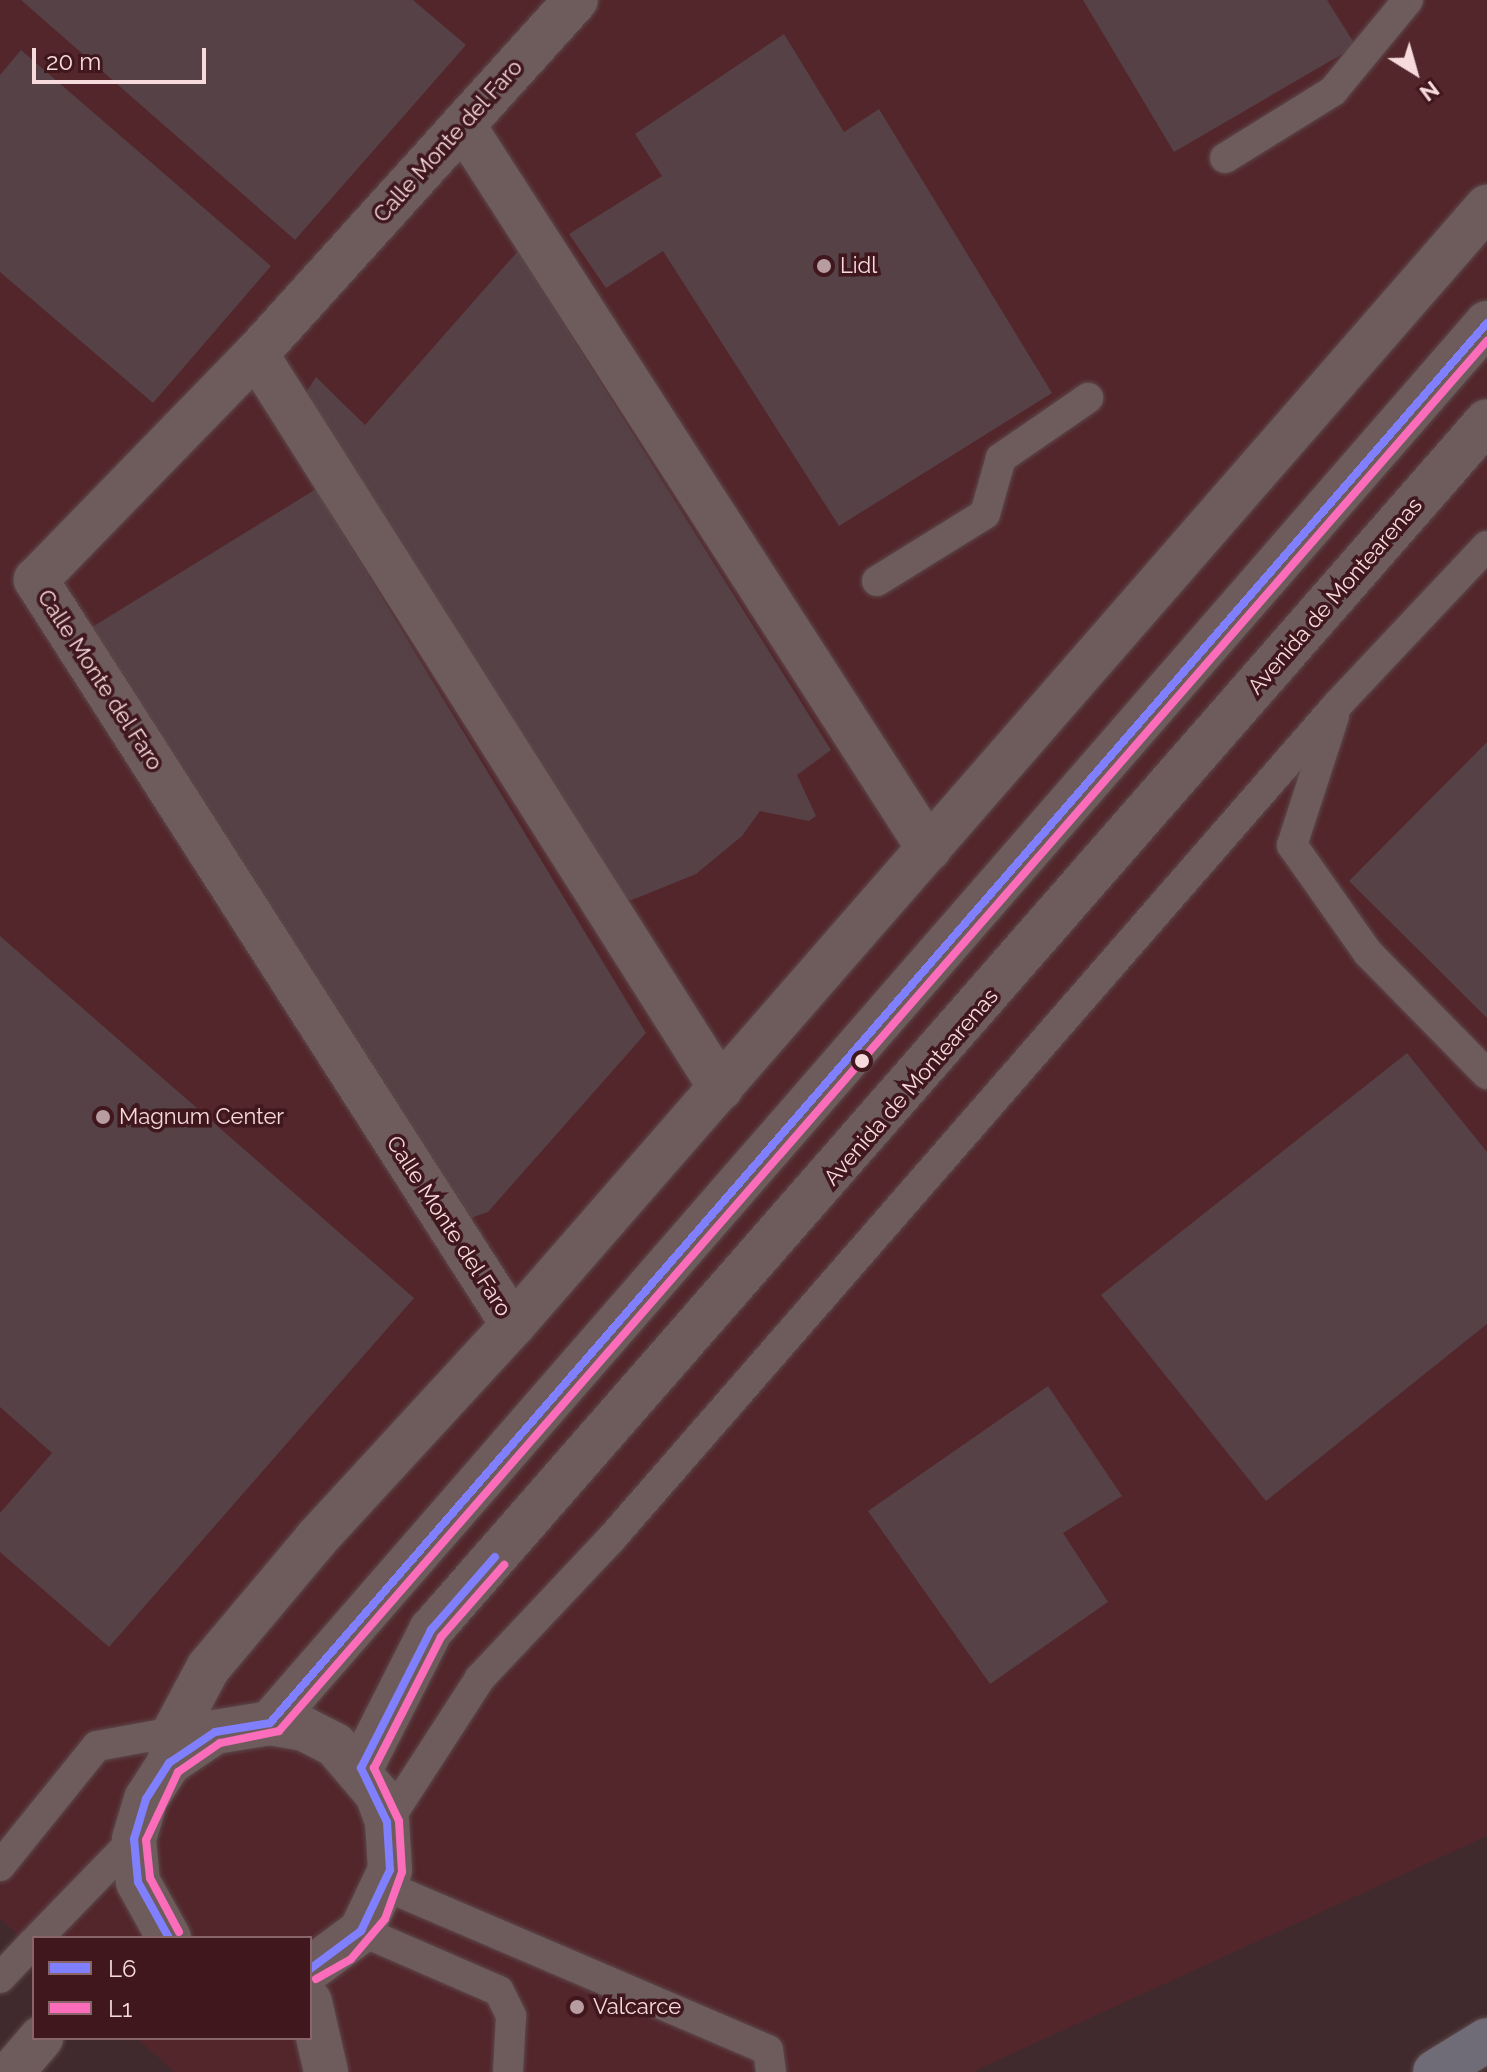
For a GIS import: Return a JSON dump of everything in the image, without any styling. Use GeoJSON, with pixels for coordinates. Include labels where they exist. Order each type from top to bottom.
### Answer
{"type":"FeatureCollection","features":[{"type":"Feature","properties":{"kind":"highway"},"geometry":{"type":"LineString","coordinates":[[1435,2072],[1487,2040]]}},
{"type":"Feature","properties":{"kind":"street","name":"Calle Monte del Faro"},"geometry":{"type":"LineString","coordinates":[[513,1325],[36,580],[256,354],[576,0]]}},
{"type":"Feature","properties":{"kind":"street"},"geometry":{"type":"LineString","coordinates":[[463,125],[929,849]]}},
{"type":"Feature","properties":{"kind":"street"},"geometry":{"type":"LineString","coordinates":[[152,1932],[138,1882],[134,1839],[146,1799],[208,1668],[721,1088],[1487,207]]}},
{"type":"Feature","properties":{"kind":"street"},"geometry":{"type":"LineString","coordinates":[[270,1723],[1487,323]]}},
{"type":"Feature","properties":{"kind":"street"},"geometry":{"type":"LineString","coordinates":[[256,354],[721,1088]]}},
{"type":"Feature","properties":{"kind":"street","name":"Avenida de Montearenas"},"geometry":{"type":"LineString","coordinates":[[361,1768],[431,1630],[1487,421]]}},
{"type":"Feature","properties":{"kind":"street"},"geometry":{"type":"LineString","coordinates":[[171,1748],[215,1732],[270,1723],[314,1735],[361,1768],[387,1822],[383,1885],[361,1931],[312,1968]]}},
{"type":"Feature","properties":{"kind":"street"},"geometry":{"type":"LineString","coordinates":[[312,2011],[326,2072]]}},
{"type":"Feature","properties":{"kind":"street"},"geometry":{"type":"LineString","coordinates":[[12,2072],[39,2040]]}},
{"type":"Feature","properties":{"kind":"lane"},"geometry":{"type":"LineString","coordinates":[[1225,158],[1333,91],[1408,0]]}},
{"type":"Feature","properties":{"kind":"lane"},"geometry":{"type":"LineString","coordinates":[[877,581],[985,514],[1001,458],[1088,398]]}},
{"type":"Feature","properties":{"kind":"lane"},"geometry":{"type":"LineString","coordinates":[[387,1822],[480,1678],[612,1538],[1338,704],[1487,546]]}},
{"type":"Feature","properties":{"kind":"lane"},"geometry":{"type":"LineString","coordinates":[[1338,704],[1292,845],[1339,919],[1487,1074]]}},
{"type":"Feature","properties":{"kind":"lane"},"geometry":{"type":"LineString","coordinates":[[0,1866],[97,1746],[171,1748]]}},
{"type":"Feature","properties":{"kind":"lane"},"geometry":{"type":"LineString","coordinates":[[40,1936],[134,1839]]}},
{"type":"Feature","properties":{"kind":"lane"},"geometry":{"type":"LineString","coordinates":[[383,1885],[768,2050],[771,2072]]}},
{"type":"Feature","properties":{"kind":"lane"},"geometry":{"type":"LineString","coordinates":[[361,1931],[499,1991],[511,2016],[508,2072]]}},
{"type":"Feature","properties":{"kind":"lane"},"geometry":{"type":"LineString","coordinates":[[0,1978],[32,1944]]}},
{"type":"Feature","properties":{"kind":"shaded area"},"geometry":{"type":"Polygon","coordinates":[[[0,0],[1487,0],[1487,1836],[972,2072],[175,2072],[138,2040],[312,2040],[312,1936],[32,1936],[32,1947],[0,1919],[0,0]]]}},
{"type":"Feature","properties":{"kind":"building"},"geometry":{"type":"Polygon","coordinates":[[[21,0],[413,0],[466,45],[295,240],[21,0]]]}},
{"type":"Feature","properties":{"kind":"building"},"geometry":{"type":"Polygon","coordinates":[[[1083,0],[1327,0],[1356,46],[1174,152],[1083,0]]]}},
{"type":"Feature","properties":{"kind":"building","name":"Lidl"},"geometry":{"type":"Polygon","coordinates":[[[784,34],[844,132],[879,109],[1052,393],[839,526],[663,251],[606,288],[569,234],[662,176],[635,134],[784,34]]]}},
{"type":"Feature","properties":{"kind":"building"},"geometry":{"type":"Polygon","coordinates":[[[21,50],[271,266],[153,403],[0,272],[0,75],[21,50]]]}},
{"type":"Feature","properties":{"kind":"building"},"geometry":{"type":"Polygon","coordinates":[[[518,251],[831,750],[797,775],[816,816],[809,821],[760,811],[742,836],[696,874],[632,900],[620,901],[305,394],[316,377],[365,425],[518,251]]]}},
{"type":"Feature","properties":{"kind":"building"},"geometry":{"type":"Polygon","coordinates":[[[316,489],[646,1033],[488,1212],[460,1222],[89,629],[316,489]]]}},
{"type":"Feature","properties":{"kind":"building"},"geometry":{"type":"Polygon","coordinates":[[[1487,742],[1487,1018],[1349,881],[1487,742]]]}},
{"type":"Feature","properties":{"kind":"building","name":"Magnum Center"},"geometry":{"type":"Polygon","coordinates":[[[0,936],[414,1298],[109,1647],[0,1552],[0,1513],[52,1453],[0,1407],[0,936]]]}},
{"type":"Feature","properties":{"kind":"building"},"geometry":{"type":"Polygon","coordinates":[[[1407,1053],[1487,1152],[1487,1324],[1266,1501],[1101,1295],[1407,1053]]]}},
{"type":"Feature","properties":{"kind":"building"},"geometry":{"type":"Polygon","coordinates":[[[1048,1386],[1122,1496],[1063,1533],[1108,1602],[990,1684],[868,1511],[1048,1386]]]}},
{"type":"Feature","properties":{"kind":"transit line","name":"L6"},"geometry":{"type":"LineString","coordinates":[[168,1936],[138,1882],[134,1839],[146,1799],[169,1763],[215,1732],[270,1723],[1487,323]]}},
{"type":"Feature","properties":{"kind":"transit line","name":"L1"},"geometry":{"type":"LineString","coordinates":[[179,1932],[150,1878],[146,1840],[178,1772],[220,1743],[279,1731],[1487,341]]}},
{"type":"Feature","properties":{"kind":"transit line","name":"L6"},"geometry":{"type":"LineString","coordinates":[[361,1768],[431,1630],[495,1557]]}},
{"type":"Feature","properties":{"kind":"transit line","name":"L1"},"geometry":{"type":"LineString","coordinates":[[316,1979],[351,1959],[385,1919],[402,1872],[399,1821],[374,1768],[441,1637],[504,1565]]}},
{"type":"Feature","properties":{"kind":"transit line","name":"L6"},"geometry":{"type":"LineString","coordinates":[[312,1968],[361,1931],[390,1870],[387,1822],[361,1768]]}},
{"type":"Feature","properties":{"kind":"place","name":"Lidl"},"geometry":{"type":"Point","coordinates":[824,266]}},
{"type":"Feature","properties":{"kind":"place","name":"Magnum Center"},"geometry":{"type":"Point","coordinates":[103,1117]}},
{"type":"Feature","properties":{"kind":"place","name":"Valcarce"},"geometry":{"type":"Point","coordinates":[577,2007]}}]}
